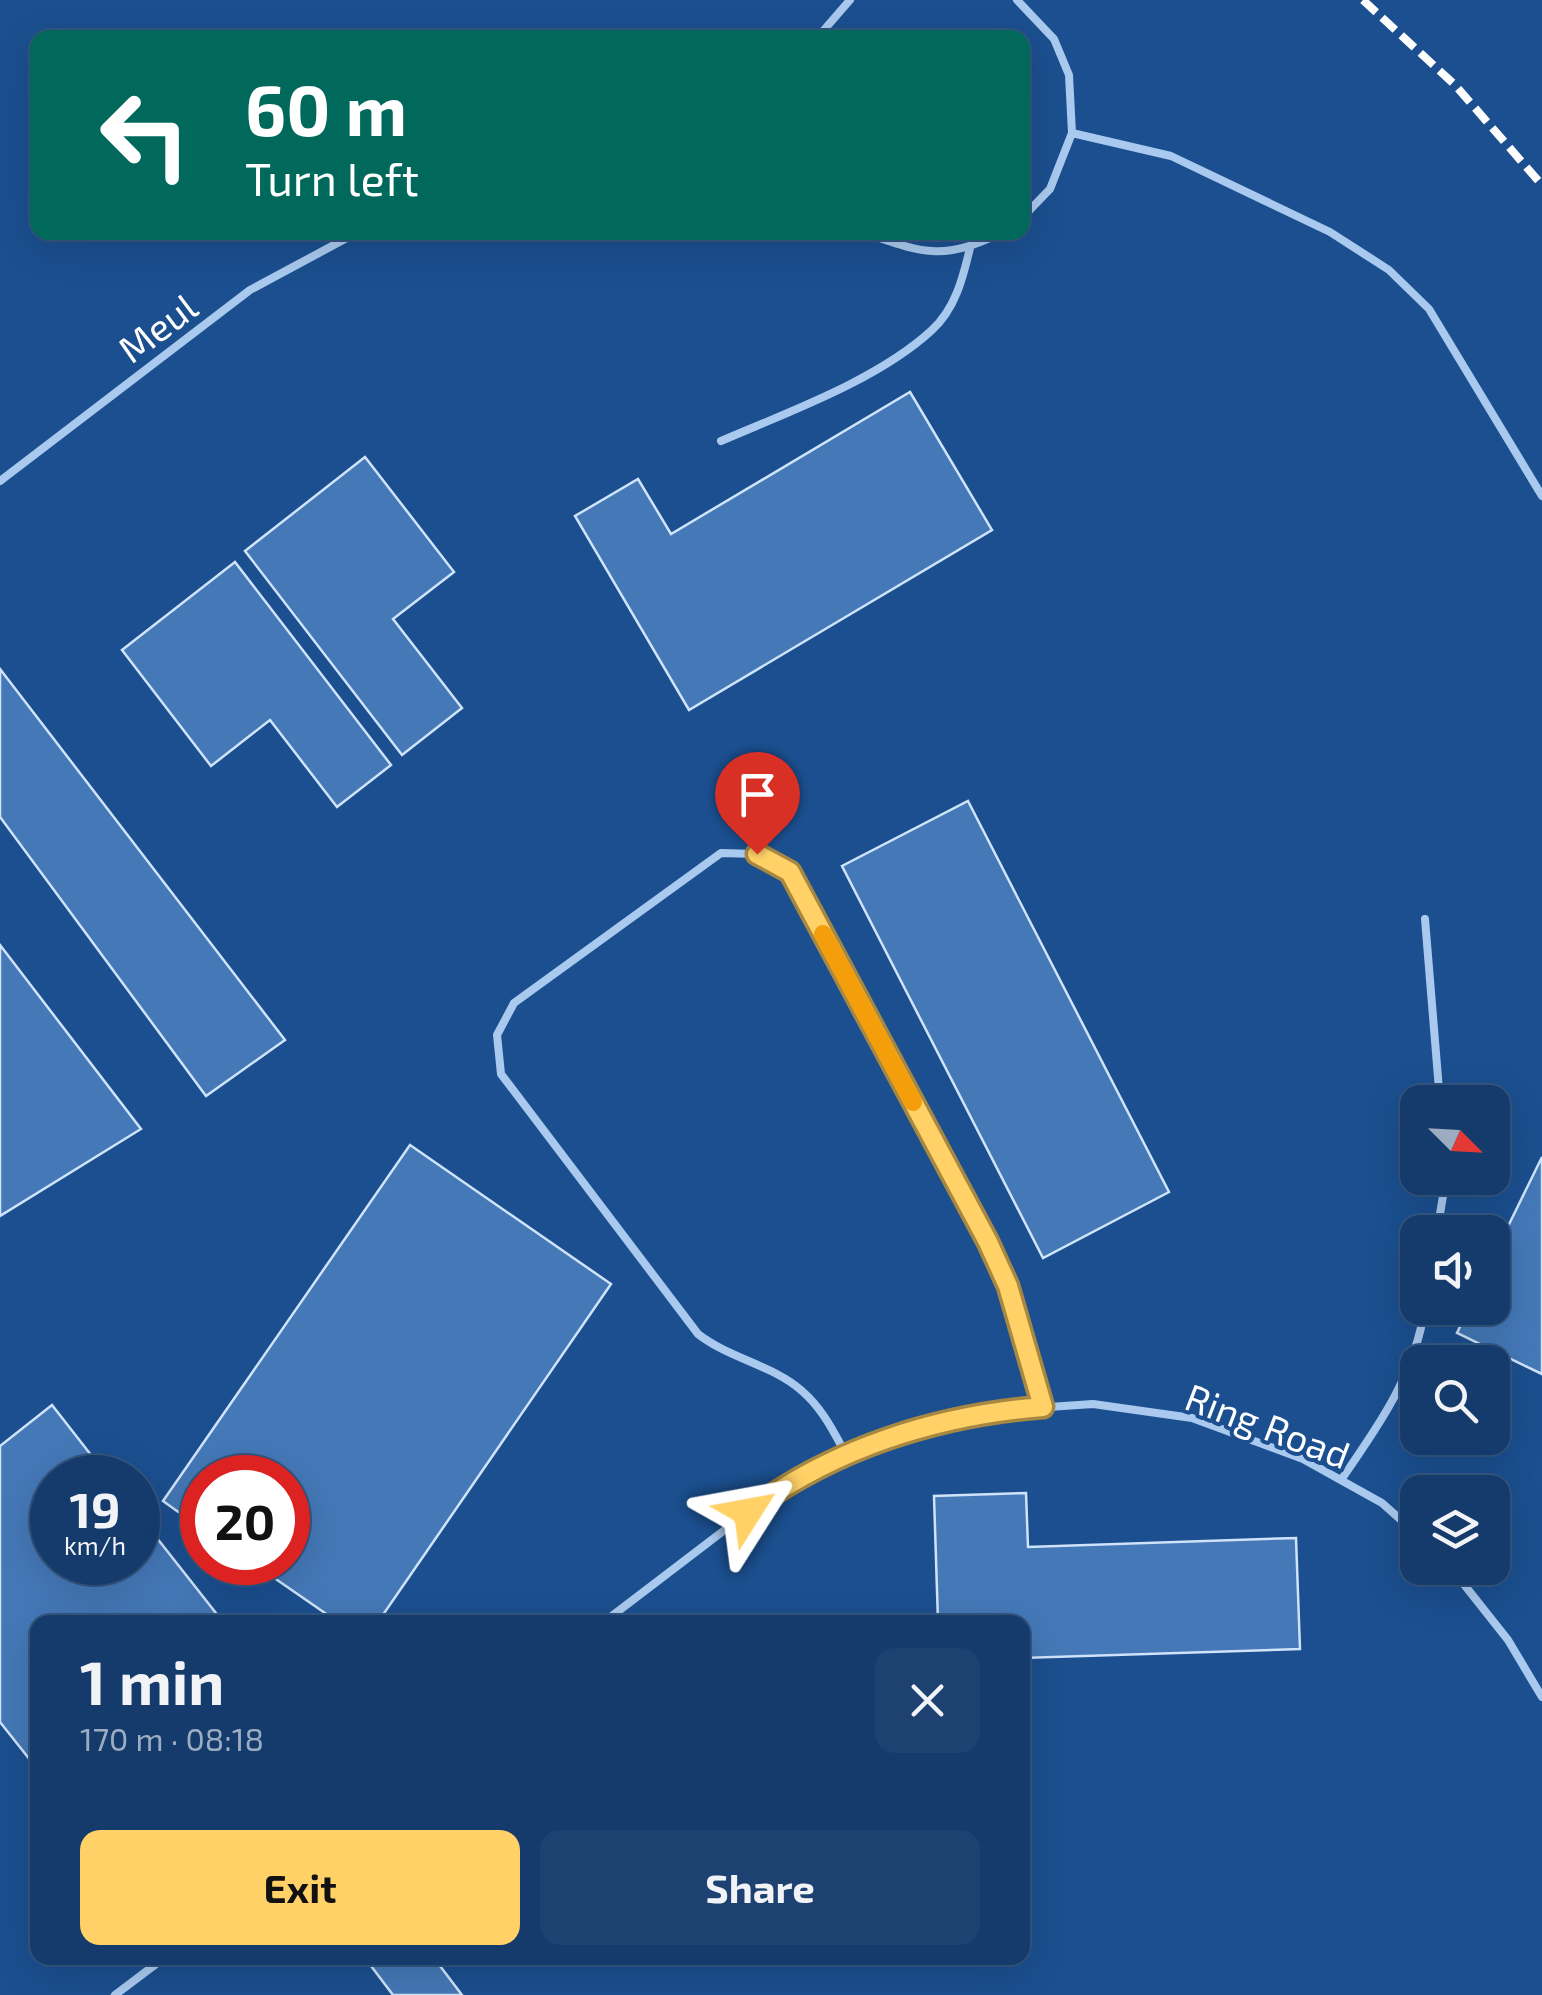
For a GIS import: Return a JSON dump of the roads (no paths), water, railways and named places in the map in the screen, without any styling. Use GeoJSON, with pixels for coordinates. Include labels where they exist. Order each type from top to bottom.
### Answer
{"type":"FeatureCollection","features":[{"type":"Feature","properties":{"kind":"lane"},"geometry":{"type":"LineString","coordinates":[[825,30],[850,0]]}},
{"type":"Feature","properties":{"kind":"lane"},"geometry":{"type":"LineString","coordinates":[[1017,0],[1054,38],[1069,75],[1072,133],[1050,190],[1030,210]]}},
{"type":"Feature","properties":{"kind":"lane"},"geometry":{"type":"LineString","coordinates":[[1072,133],[1172,156],[1330,232],[1390,270],[1429,309],[1542,496]]}},
{"type":"Feature","properties":{"kind":"lane","name":"Meul"},"geometry":{"type":"LineString","coordinates":[[0,482],[250,290],[343,240]]}},
{"type":"Feature","properties":{"kind":"lane"},"geometry":{"type":"LineString","coordinates":[[885,240],[924,254],[970,248],[986,240]]}},
{"type":"Feature","properties":{"kind":"lane"},"geometry":{"type":"LineString","coordinates":[[722,441],[826,395],[933,330],[961,288],[970,248]]}},
{"type":"Feature","properties":{"kind":"lane"},"geometry":{"type":"LineString","coordinates":[[847,1456],[820,1409],[800,1388],[716,1348],[698,1334],[501,1074],[497,1034],[514,1003],[720,852],[757,854],[790,872],[988,1242],[1008,1286],[1043,1407]]}},
{"type":"Feature","properties":{"kind":"lane"},"geometry":{"type":"LineString","coordinates":[[1426,920],[1439,1085]]}},
{"type":"Feature","properties":{"kind":"lane"},"geometry":{"type":"LineString","coordinates":[[1341,1480],[1394,1404],[1416,1354],[1422,1325]]}},
{"type":"Feature","properties":{"kind":"lane","name":"Ring Road"},"geometry":{"type":"LineString","coordinates":[[613,1615],[777,1490],[877,1442],[975,1412],[1093,1404],[1192,1418],[1303,1459],[1382,1503],[1400,1519]]}},
{"type":"Feature","properties":{"kind":"lane"},"geometry":{"type":"LineString","coordinates":[[1464,1585],[1508,1640],[1542,1697]]}},
{"type":"Feature","properties":{"kind":"lane"},"geometry":{"type":"LineString","coordinates":[[115,1995],[155,1965]]}},
{"type":"Feature","properties":{"kind":"railway"},"geometry":{"type":"LineString","coordinates":[[1363,0],[1455,85],[1542,185]]}}]}
